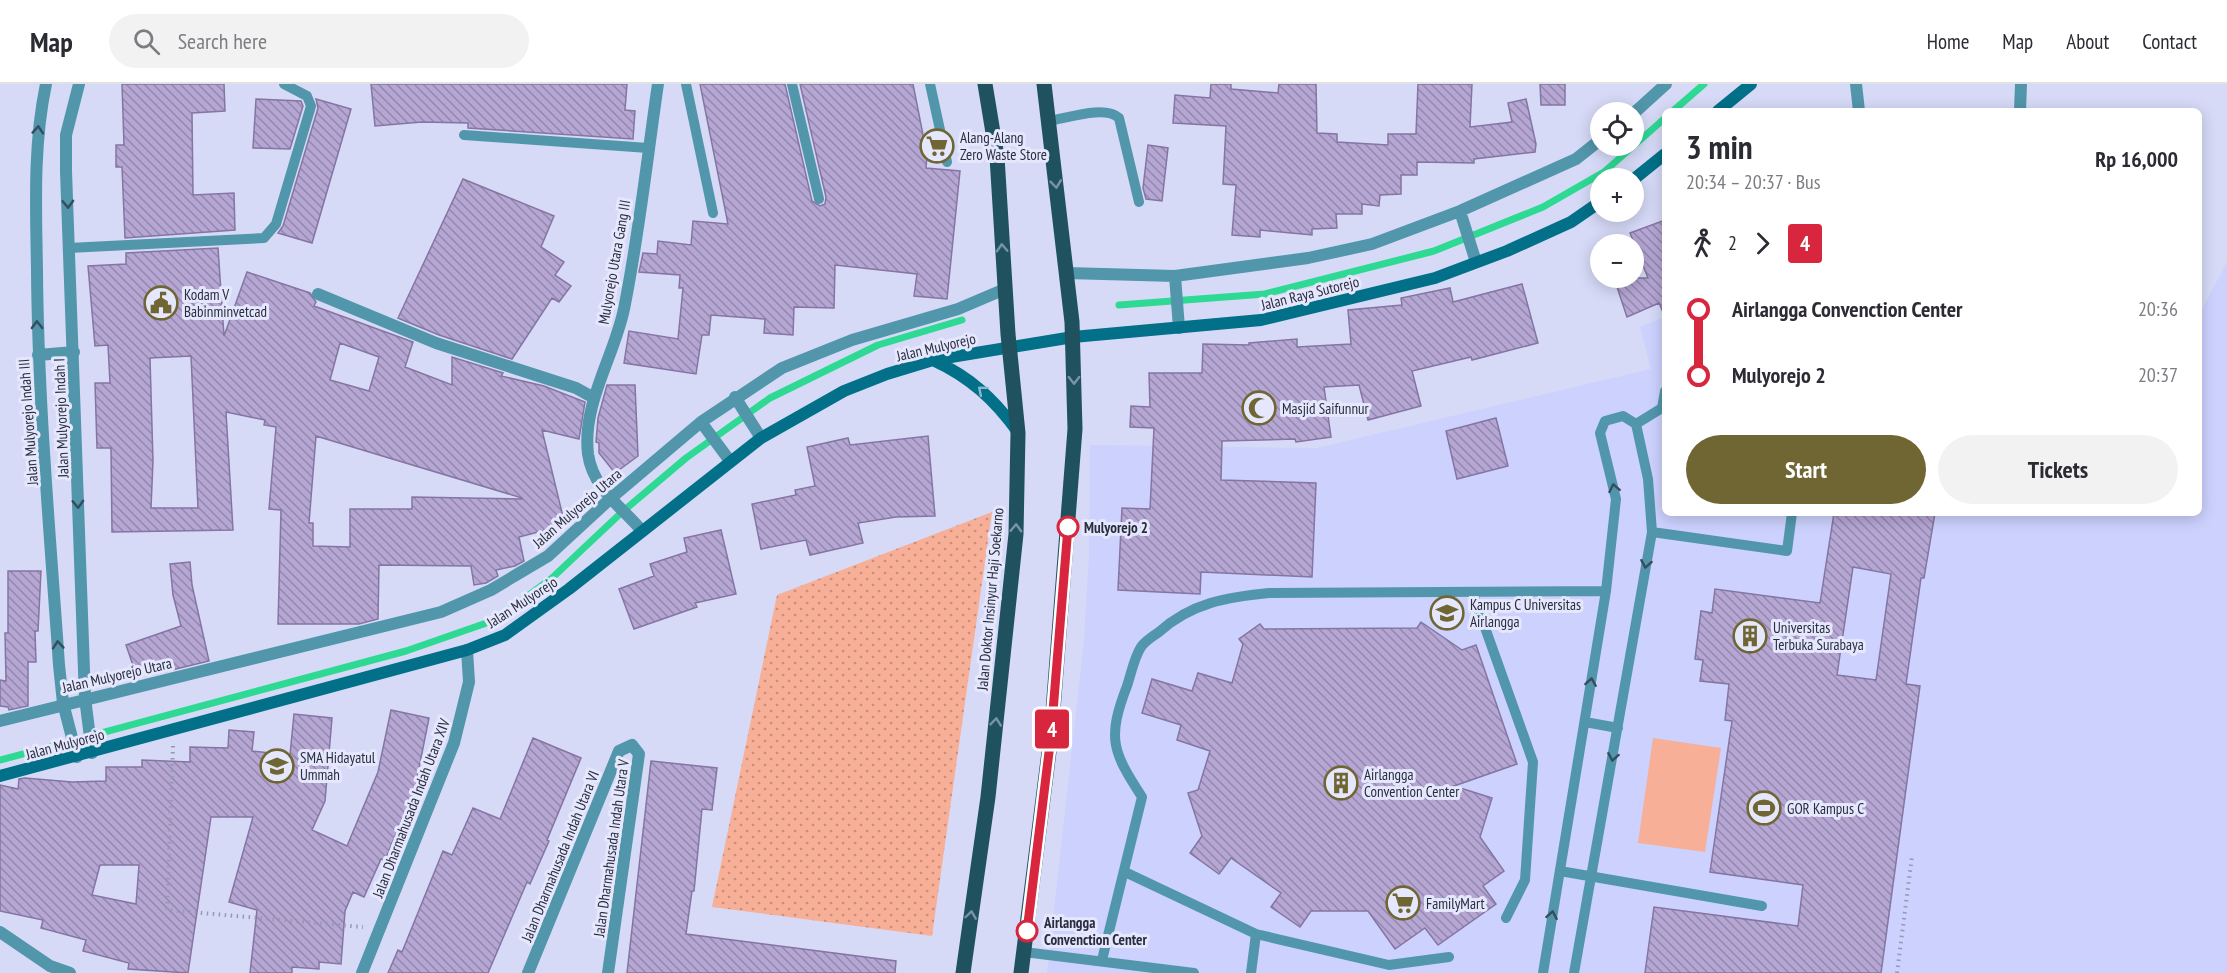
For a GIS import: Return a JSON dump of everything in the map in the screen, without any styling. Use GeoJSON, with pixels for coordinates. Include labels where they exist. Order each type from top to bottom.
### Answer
{"type":"FeatureCollection","features":[{"type":"Feature","properties":{"kind":"main road","name":"Jalan Doktor Insinyur Haji Soekarno"},"geometry":{"type":"LineString","coordinates":[[963,973],[988,797],[1016,534],[1018,433],[1008,340],[997,157],[986,84]]}},
{"type":"Feature","properties":{"kind":"main road"},"geometry":{"type":"LineString","coordinates":[[1021,973],[1051,736],[1076,429],[1073,330],[1044,84]]}},
{"type":"Feature","properties":{"kind":"main road"},"geometry":{"type":"LineString","coordinates":[[1722,108],[1751,84]]}},
{"type":"Feature","properties":{"kind":"main road"},"geometry":{"type":"LineString","coordinates":[[1644,171],[1662,156]]}},
{"type":"Feature","properties":{"kind":"main road","name":"Jalan Raya Sutorejo"},"geometry":{"type":"LineString","coordinates":[[1008,340],[1073,330],[1178,322],[1261,320],[1435,278],[1474,256],[1571,222],[1590,209]]}},
{"type":"Feature","properties":{"kind":"main road","name":"Jalan Mulyorejo"},"geometry":{"type":"LineString","coordinates":[[0,776],[75,751],[92,753],[467,650],[504,635],[569,590],[727,456],[758,434],[844,391],[887,374],[1008,340]]}},
{"type":"Feature","properties":{"kind":"main road"},"geometry":{"type":"LineString","coordinates":[[933,360],[954,370],[984,390],[1000,406],[1018,433]]}},
{"type":"Feature","properties":{"kind":"street","name":"Jalan Mulyorejo Indah III"},"geometry":{"type":"LineString","coordinates":[[46,84],[39,119],[36,166],[38,355],[65,709],[75,751]]}},
{"type":"Feature","properties":{"kind":"street","name":"Jalan Mulyorejo Indah I"},"geometry":{"type":"LineString","coordinates":[[79,84],[66,135],[85,703],[92,753]]}},
{"type":"Feature","properties":{"kind":"street","name":"Mulyorejo Utara Gang III"},"geometry":{"type":"LineString","coordinates":[[640,528],[610,499],[596,477],[588,455],[589,423],[594,399],[624,311],[658,84]]}},
{"type":"Feature","properties":{"kind":"street"},"geometry":{"type":"LineString","coordinates":[[1644,104],[1666,84]]}},
{"type":"Feature","properties":{"kind":"street"},"geometry":{"type":"LineString","coordinates":[[1856,84],[1859,108]]}},
{"type":"Feature","properties":{"kind":"street"},"geometry":{"type":"LineString","coordinates":[[2020,108],[2021,84]]}},
{"type":"Feature","properties":{"kind":"street"},"geometry":{"type":"LineString","coordinates":[[1067,273],[1175,280],[1308,258],[1372,244],[1460,211],[1576,159],[1590,148]]}},
{"type":"Feature","properties":{"kind":"street"},"geometry":{"type":"LineString","coordinates":[[1460,211],[1474,256]]}},
{"type":"Feature","properties":{"kind":"street"},"geometry":{"type":"LineString","coordinates":[[1175,280],[1178,322]]}},
{"type":"Feature","properties":{"kind":"street","name":"Jalan Mulyorejo Utara"},"geometry":{"type":"LineString","coordinates":[[0,721],[65,709],[441,612],[491,590],[548,556],[610,499],[705,427],[735,397],[792,364],[852,340],[958,309],[1005,289]]}},
{"type":"Feature","properties":{"kind":"street"},"geometry":{"type":"LineString","coordinates":[[318,294],[436,343],[576,388],[594,399]]}},
{"type":"Feature","properties":{"kind":"street"},"geometry":{"type":"LineString","coordinates":[[38,355],[74,352]]}},
{"type":"Feature","properties":{"kind":"street"},"geometry":{"type":"LineString","coordinates":[[735,397],[758,434]]}},
{"type":"Feature","properties":{"kind":"street"},"geometry":{"type":"LineString","coordinates":[[705,427],[727,456]]}},
{"type":"Feature","properties":{"kind":"street","name":"Jalan Dharmahusada Indah Utara XIV"},"geometry":{"type":"LineString","coordinates":[[362,973],[454,743],[469,682],[467,650]]}},
{"type":"Feature","properties":{"kind":"street","name":"Jalan Dharmahusada Indah Utara V"},"geometry":{"type":"LineString","coordinates":[[608,973],[639,754],[632,745],[620,751]]}},
{"type":"Feature","properties":{"kind":"street","name":"Jalan Dharmahusada Indah Utara VI"},"geometry":{"type":"LineString","coordinates":[[528,973],[620,751]]}},
{"type":"Feature","properties":{"kind":"street"},"geometry":{"type":"LineString","coordinates":[[0,932],[50,966],[70,973]]}},
{"type":"Feature","properties":{"kind":"lane"},"geometry":{"type":"LineString","coordinates":[[69,248],[264,238],[276,224],[311,106],[307,96],[284,84]]}},
{"type":"Feature","properties":{"kind":"lane"},"geometry":{"type":"LineString","coordinates":[[686,84],[713,213]]}},
{"type":"Feature","properties":{"kind":"lane"},"geometry":{"type":"LineString","coordinates":[[792,84],[819,199]]}},
{"type":"Feature","properties":{"kind":"lane"},"geometry":{"type":"LineString","coordinates":[[930,84],[947,162]]}},
{"type":"Feature","properties":{"kind":"lane"},"geometry":{"type":"LineString","coordinates":[[1049,121],[1102,113],[1114,114],[1119,118],[1139,202]]}},
{"type":"Feature","properties":{"kind":"lane"},"geometry":{"type":"LineString","coordinates":[[464,135],[648,148]]}},
{"type":"Feature","properties":{"kind":"lane"},"geometry":{"type":"LineString","coordinates":[[1636,424],[1662,408]]}},
{"type":"Feature","properties":{"kind":"lane"},"geometry":{"type":"LineString","coordinates":[[1543,973],[1606,591],[1616,499],[1600,433],[1605,421],[1623,416],[1636,424],[1648,478],[1652,531],[1574,973]]}},
{"type":"Feature","properties":{"kind":"lane"},"geometry":{"type":"LineString","coordinates":[[1652,531],[1787,551],[1792,516]]}},
{"type":"Feature","properties":{"kind":"lane"},"geometry":{"type":"LineString","coordinates":[[1102,960],[1142,797],[1120,763],[1114,738],[1115,715],[1141,647],[1166,625],[1190,609],[1230,596],[1269,593],[1473,594],[1606,591]]}},
{"type":"Feature","properties":{"kind":"lane"},"geometry":{"type":"LineString","coordinates":[[1473,594],[1533,762],[1525,880],[1506,918]]}},
{"type":"Feature","properties":{"kind":"lane"},"geometry":{"type":"LineString","coordinates":[[1585,722],[1618,728]]}},
{"type":"Feature","properties":{"kind":"lane"},"geometry":{"type":"LineString","coordinates":[[1560,871],[1762,906]]}},
{"type":"Feature","properties":{"kind":"lane"},"geometry":{"type":"LineString","coordinates":[[1125,872],[1256,934],[1389,964],[1449,957]]}},
{"type":"Feature","properties":{"kind":"lane"},"geometry":{"type":"LineString","coordinates":[[1251,973],[1256,934]]}},
{"type":"Feature","properties":{"kind":"lane"},"geometry":{"type":"LineString","coordinates":[[1024,952],[1194,973]]}},
{"type":"Feature","properties":{"kind":"path"},"geometry":{"type":"LineString","coordinates":[[173,730],[167,910],[380,928]]}},
{"type":"Feature","properties":{"kind":"path"},"geometry":{"type":"LineString","coordinates":[[1897,973],[1912,856]]}},
{"type":"Feature","properties":{"kind":"shaded area","name":"Kampus C Universitas Airlangga"},"geometry":{"type":"Polygon","coordinates":[[[2227,262],[2227,973],[1047,973],[1084,641],[1089,556],[1090,445],[1317,448],[1651,369],[1640,327],[1662,318],[1662,516],[2202,516],[2202,309],[2227,262]]]}},
{"type":"Feature","properties":{"kind":"shaded area"},"geometry":{"type":"Polygon","coordinates":[[[992,512],[932,936],[712,907],[777,595],[992,512]]]}},
{"type":"Feature","properties":{"kind":"shaded area"},"geometry":{"type":"Polygon","coordinates":[[[1653,738],[1721,748],[1705,852],[1638,843],[1653,738]]]}},
{"type":"Feature","properties":{"kind":"building"},"geometry":{"type":"Polygon","coordinates":[[[122,84],[224,84],[225,111],[192,113],[193,195],[234,193],[235,230],[125,238],[122,167],[116,167],[116,145],[124,145],[122,84]]]}},
{"type":"Feature","properties":{"kind":"building"},"geometry":{"type":"Polygon","coordinates":[[[371,84],[627,84],[625,110],[635,111],[633,139],[468,128],[468,123],[422,122],[375,126],[371,84]]]}},
{"type":"Feature","properties":{"kind":"building"},"geometry":{"type":"Polygon","coordinates":[[[700,84],[785,84],[812,201],[820,206],[825,204],[826,197],[800,84],[913,84],[927,155],[926,168],[960,171],[947,299],[914,296],[917,274],[835,265],[834,308],[794,307],[793,335],[764,333],[765,319],[711,315],[709,335],[702,335],[696,374],[624,363],[629,331],[678,339],[683,288],[679,288],[680,275],[639,272],[643,253],[657,254],[658,241],[691,245],[693,221],[728,224],[700,84]]]}},
{"type":"Feature","properties":{"kind":"building"},"geometry":{"type":"Polygon","coordinates":[[[1211,84],[1231,84],[1231,89],[1278,93],[1279,84],[1316,84],[1317,133],[1337,134],[1337,142],[1388,145],[1388,134],[1416,134],[1418,84],[1472,84],[1470,127],[1512,122],[1508,103],[1526,99],[1536,144],[1535,152],[1474,159],[1474,163],[1417,162],[1417,175],[1401,175],[1401,194],[1380,195],[1379,206],[1362,204],[1362,214],[1336,214],[1337,228],[1312,229],[1312,235],[1260,230],[1260,237],[1232,235],[1236,185],[1223,184],[1226,126],[1173,123],[1175,95],[1210,98],[1211,84]]]}},
{"type":"Feature","properties":{"kind":"building"},"geometry":{"type":"Polygon","coordinates":[[[1540,84],[1565,84],[1565,105],[1541,105],[1540,84]]]}},
{"type":"Feature","properties":{"kind":"building"},"geometry":{"type":"Polygon","coordinates":[[[256,99],[301,101],[303,106],[290,149],[253,148],[256,99]]]}},
{"type":"Feature","properties":{"kind":"building"},"geometry":{"type":"Polygon","coordinates":[[[316,99],[351,109],[312,243],[278,233],[283,226],[318,108],[316,99]]]}},
{"type":"Feature","properties":{"kind":"building"},"geometry":{"type":"Polygon","coordinates":[[[1148,145],[1168,148],[1162,201],[1146,199],[1143,188],[1148,145]]]}},
{"type":"Feature","properties":{"kind":"building"},"geometry":{"type":"Polygon","coordinates":[[[463,179],[554,216],[541,247],[564,262],[555,275],[571,286],[559,302],[552,298],[512,359],[439,335],[398,318],[463,179]]]}},
{"type":"Feature","properties":{"kind":"building"},"geometry":{"type":"Polygon","coordinates":[[[1662,221],[1662,310],[1659,303],[1627,317],[1617,288],[1644,288],[1644,278],[1648,278],[1644,268],[1644,234],[1630,234],[1662,221]]]}},
{"type":"Feature","properties":{"kind":"building"},"geometry":{"type":"Polygon","coordinates":[[[218,248],[224,336],[247,272],[310,293],[316,302],[314,306],[413,342],[405,367],[452,385],[452,357],[503,373],[501,376],[544,386],[585,402],[579,439],[542,430],[565,525],[519,537],[524,561],[515,566],[496,570],[498,576],[486,583],[474,585],[471,566],[379,565],[378,619],[359,624],[278,624],[281,510],[269,509],[276,427],[264,425],[265,420],[226,412],[233,530],[112,532],[111,448],[97,448],[95,383],[110,383],[108,345],[95,346],[88,266],[126,264],[126,253],[218,248]],[[340,343],[330,380],[369,391],[379,357],[340,343]],[[191,356],[150,358],[153,461],[151,508],[198,508],[191,356]],[[316,436],[309,523],[313,523],[313,546],[350,547],[350,509],[412,509],[412,497],[522,498],[316,436]]]}},
{"type":"Feature","properties":{"kind":"building"},"geometry":{"type":"Polygon","coordinates":[[[1522,284],[1538,343],[1472,360],[1471,357],[1412,371],[1421,406],[1368,420],[1359,385],[1324,387],[1331,437],[1296,442],[1295,439],[1222,441],[1221,480],[1316,483],[1312,577],[1201,572],[1200,594],[1118,590],[1122,508],[1150,509],[1154,428],[1130,427],[1131,406],[1150,407],[1149,373],[1202,373],[1203,344],[1249,345],[1249,343],[1297,339],[1297,347],[1351,344],[1348,310],[1402,305],[1401,298],[1450,288],[1453,302],[1522,284]]]}},
{"type":"Feature","properties":{"kind":"building"},"geometry":{"type":"Polygon","coordinates":[[[607,385],[635,385],[638,456],[615,473],[599,453],[599,443],[596,442],[598,418],[607,385]]]}},
{"type":"Feature","properties":{"kind":"building"},"geometry":{"type":"Polygon","coordinates":[[[1496,418],[1508,466],[1457,479],[1446,431],[1496,418]]]}},
{"type":"Feature","properties":{"kind":"building"},"geometry":{"type":"Polygon","coordinates":[[[928,436],[935,516],[896,517],[858,523],[863,543],[810,555],[806,540],[761,549],[752,504],[796,495],[795,490],[815,486],[807,447],[848,438],[850,445],[928,436]]]}},
{"type":"Feature","properties":{"kind":"building"},"geometry":{"type":"Polygon","coordinates":[[[1834,516],[1934,516],[1924,578],[1921,578],[1906,684],[1920,686],[1881,973],[1645,973],[1654,907],[1798,926],[1803,885],[1710,872],[1732,721],[1725,720],[1729,684],[1700,681],[1703,660],[1695,659],[1701,611],[1712,613],[1715,589],[1820,603],[1834,516]],[[1853,567],[1837,675],[1876,680],[1891,574],[1853,567]]]}},
{"type":"Feature","properties":{"kind":"building"},"geometry":{"type":"Polygon","coordinates":[[[721,530],[736,594],[695,603],[697,607],[634,629],[619,589],[654,576],[650,564],[687,552],[684,538],[721,530]]]}},
{"type":"Feature","properties":{"kind":"building"},"geometry":{"type":"Polygon","coordinates":[[[190,562],[192,585],[209,661],[155,674],[152,665],[135,671],[126,645],[181,626],[173,595],[170,564],[190,562]]]}},
{"type":"Feature","properties":{"kind":"building"},"geometry":{"type":"Polygon","coordinates":[[[8,571],[41,571],[38,631],[35,631],[36,662],[28,662],[28,706],[9,710],[8,707],[0,706],[0,680],[6,681],[5,633],[8,633],[8,571]]]}},
{"type":"Feature","properties":{"kind":"building","name":"Airlangga Convention Center"},"geometry":{"type":"Polygon","coordinates":[[[1421,622],[1462,650],[1476,645],[1517,764],[1454,786],[1492,798],[1480,837],[1504,871],[1483,886],[1496,904],[1438,945],[1425,928],[1395,949],[1368,911],[1311,911],[1300,927],[1271,907],[1281,893],[1231,858],[1219,874],[1190,853],[1202,836],[1188,793],[1198,790],[1210,751],[1177,740],[1181,725],[1142,713],[1152,679],[1192,691],[1198,673],[1232,683],[1243,644],[1239,639],[1260,624],[1264,629],[1417,628],[1421,622]]]}},
{"type":"Feature","properties":{"kind":"building"},"geometry":{"type":"Polygon","coordinates":[[[391,710],[429,718],[415,788],[385,860],[381,859],[364,897],[353,892],[345,911],[341,964],[319,962],[319,969],[292,967],[292,973],[250,973],[257,910],[229,902],[253,817],[211,817],[188,973],[128,969],[129,963],[83,951],[86,940],[41,928],[43,920],[0,911],[0,785],[18,789],[19,779],[25,778],[72,782],[106,781],[106,767],[142,767],[142,760],[190,762],[190,747],[228,748],[229,730],[254,732],[252,751],[290,755],[294,714],[332,718],[325,801],[312,830],[347,846],[378,772],[391,710]],[[100,865],[92,895],[136,904],[139,865],[100,865]]]}},
{"type":"Feature","properties":{"kind":"building"},"geometry":{"type":"Polygon","coordinates":[[[533,738],[581,758],[547,840],[549,841],[530,884],[527,882],[488,973],[388,973],[398,950],[402,952],[443,851],[452,855],[473,808],[500,819],[533,738]]]}},
{"type":"Feature","properties":{"kind":"building"},"geometry":{"type":"Polygon","coordinates":[[[651,761],[717,768],[712,810],[702,809],[694,891],[692,891],[686,934],[896,961],[895,973],[627,973],[651,761]]]}},
{"type":"Feature","properties":{"kind":"waterway"},"geometry":{"type":"LineString","coordinates":[[1676,108],[1704,84]]}},
{"type":"Feature","properties":{"kind":"waterway"},"geometry":{"type":"LineString","coordinates":[[1119,305],[1265,294],[1434,251],[1543,207],[1604,172],[1662,121]]}},
{"type":"Feature","properties":{"kind":"waterway"},"geometry":{"type":"LineString","coordinates":[[0,760],[406,651],[495,620],[552,578],[621,513],[686,458],[770,398],[878,345],[962,320]]}},
{"type":"Feature","properties":{"kind":"bus line","name":"4"},"geometry":{"type":"LineString","coordinates":[[1027,931],[1051,736],[1068,527]]}},
{"type":"Feature","properties":{"kind":"place","name":"Alang-Alang Zero Waste Store"},"geometry":{"type":"Point","coordinates":[937,146]}},
{"type":"Feature","properties":{"kind":"place","name":"Kodam V Babinminvetcad"},"geometry":{"type":"Point","coordinates":[161,303]}},
{"type":"Feature","properties":{"kind":"place","name":"Masjid Saifunnur"},"geometry":{"type":"Point","coordinates":[1259,408]}},
{"type":"Feature","properties":{"kind":"place","name":"Mulyorejo 2"},"geometry":{"type":"Point","coordinates":[1068,527]}},
{"type":"Feature","properties":{"kind":"place","name":"Kampus C Universitas Airlangga"},"geometry":{"type":"Point","coordinates":[1447,613]}},
{"type":"Feature","properties":{"kind":"place","name":"Universitas Terbuka Surabaya"},"geometry":{"type":"Point","coordinates":[1750,636]}},
{"type":"Feature","properties":{"kind":"place","name":"SMA Hidayatul Ummah"},"geometry":{"type":"Point","coordinates":[277,766]}},
{"type":"Feature","properties":{"kind":"place","name":"Airlangga Convention Center"},"geometry":{"type":"Point","coordinates":[1341,783]}},
{"type":"Feature","properties":{"kind":"place","name":"GOR Kampus C"},"geometry":{"type":"Point","coordinates":[1764,808]}},
{"type":"Feature","properties":{"kind":"place","name":"FamilyMart"},"geometry":{"type":"Point","coordinates":[1403,903]}},
{"type":"Feature","properties":{"kind":"place","name":"Airlangga Convenction Center"},"geometry":{"type":"Point","coordinates":[1027,931]}}]}
